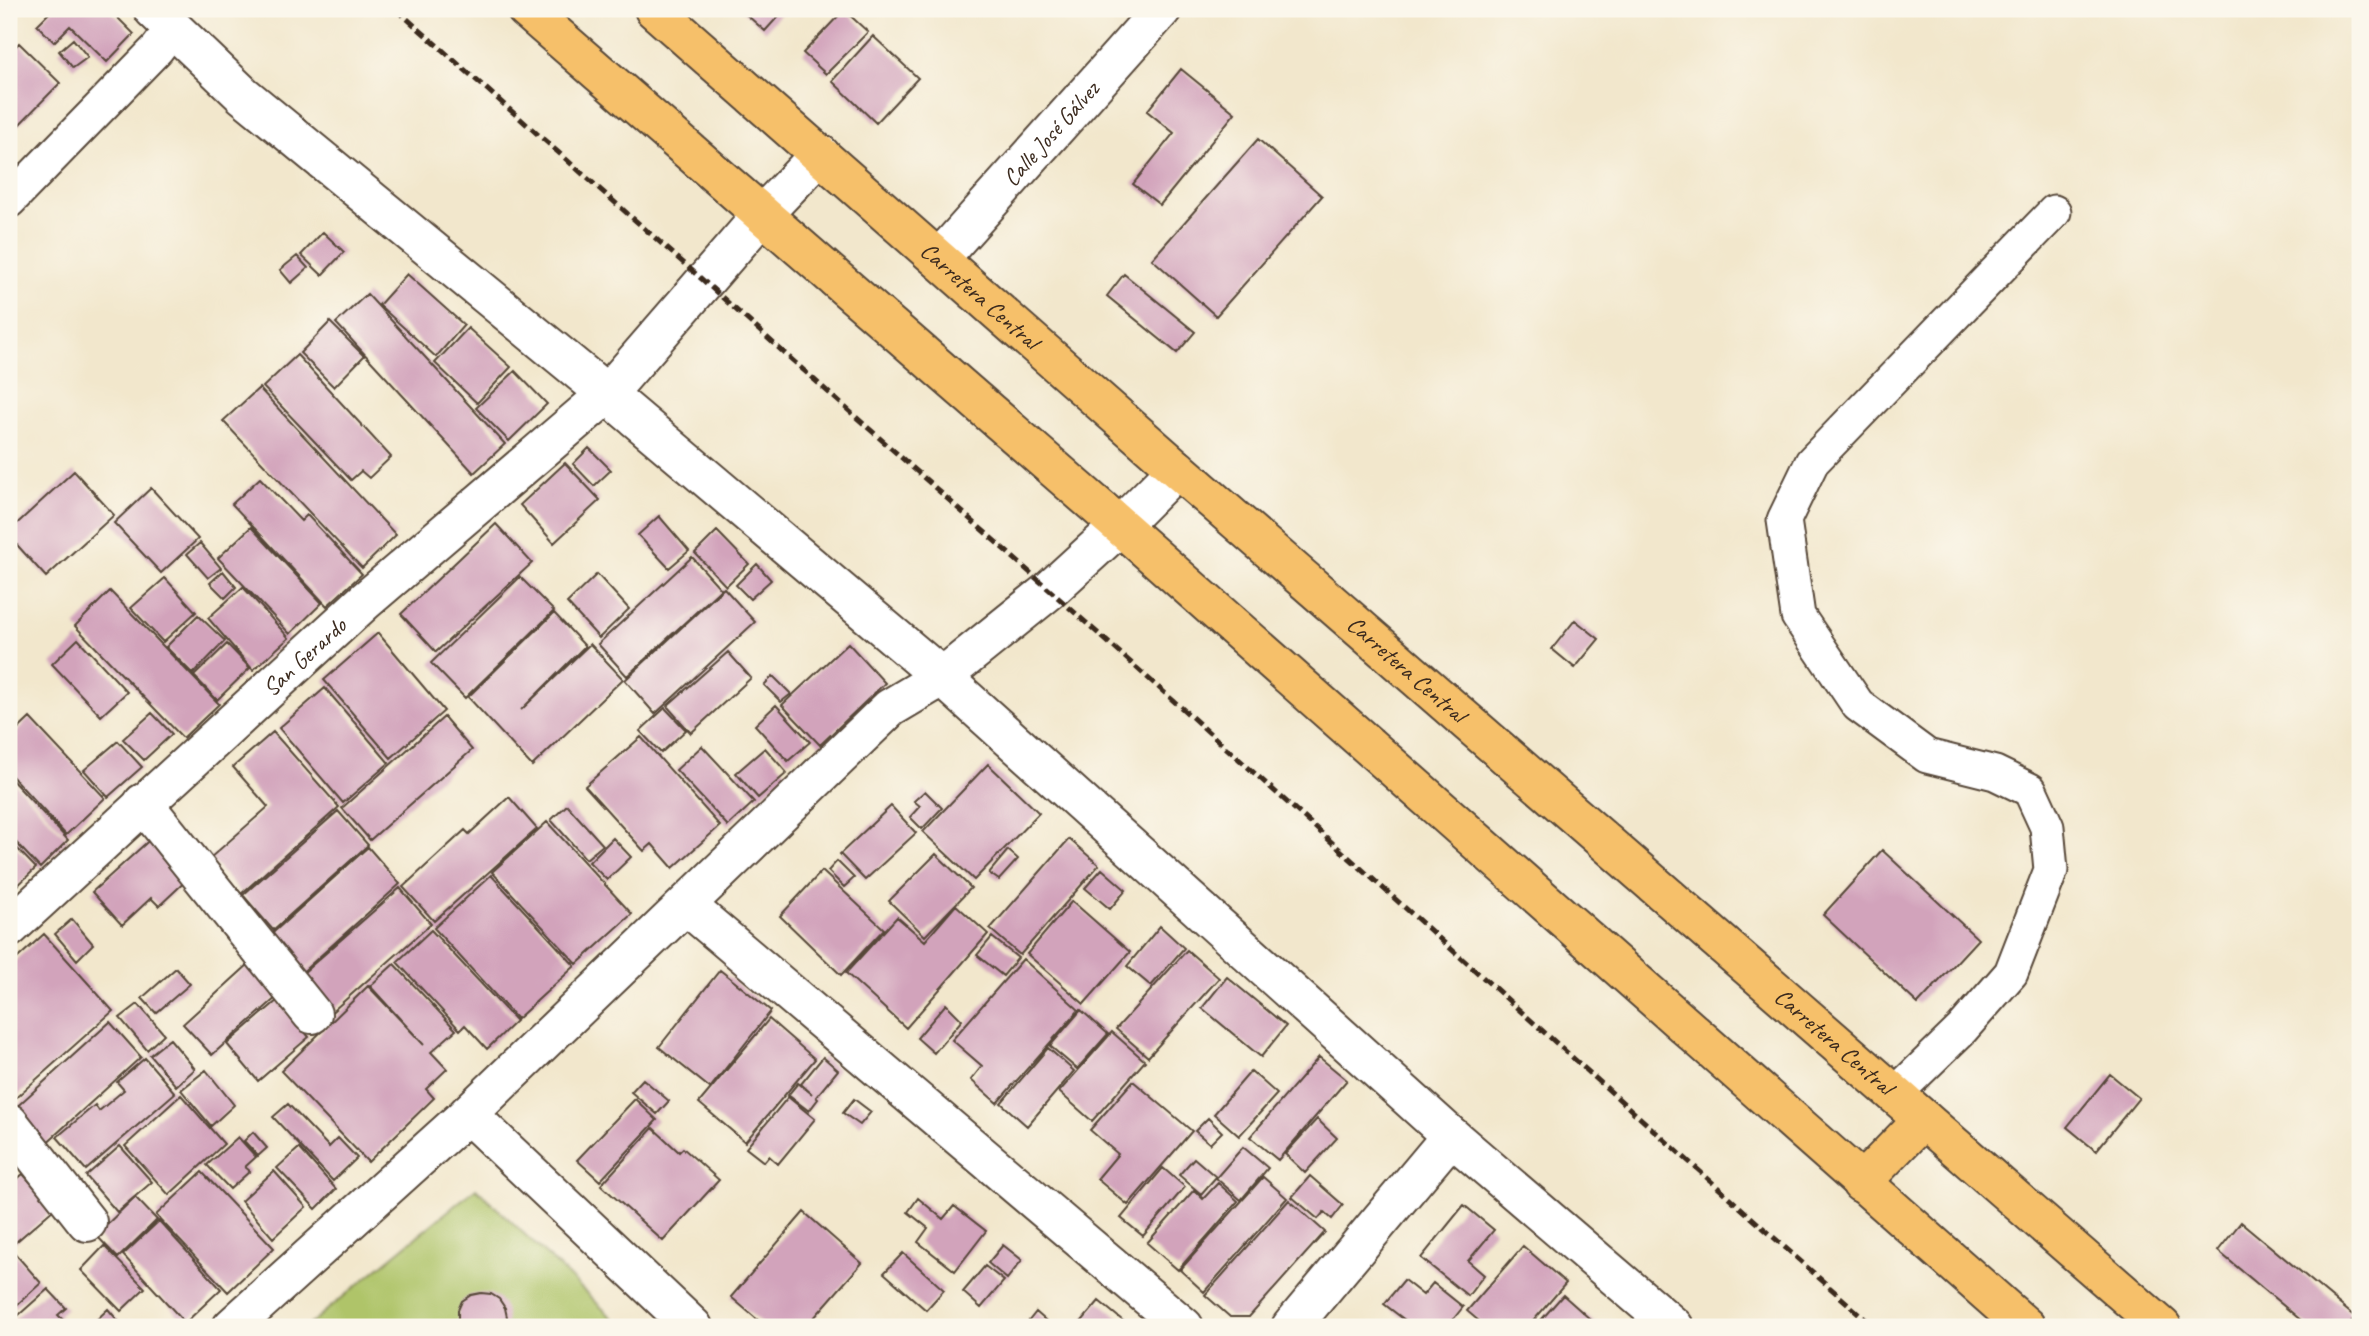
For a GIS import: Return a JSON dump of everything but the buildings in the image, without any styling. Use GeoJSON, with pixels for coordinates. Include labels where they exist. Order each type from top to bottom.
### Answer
{"type":"FeatureCollection","features":[{"type":"Feature","properties":{"kind":"highway"},"geometry":{"type":"LineString","coordinates":[[526,9],[1119,526],[2026,1327]]}},
{"type":"Feature","properties":{"kind":"highway","name":"Carretera Central"},"geometry":{"type":"LineString","coordinates":[[654,9],[1177,469],[2162,1327]]}},
{"type":"Feature","properties":{"kind":"highway"},"geometry":{"type":"LineString","coordinates":[[1861,1183],[1923,1119]]}},
{"type":"Feature","properties":{"kind":"street","name":"Calle José Gálvez"},"geometry":{"type":"LineString","coordinates":[[939,259],[1162,9]]}},
{"type":"Feature","properties":{"kind":"street"},"geometry":{"type":"LineString","coordinates":[[163,18],[243,95],[607,394],[942,677],[1451,1136],[1674,1327]]}},
{"type":"Feature","properties":{"kind":"street","name":"San Gerardo"},"geometry":{"type":"LineString","coordinates":[[9,928],[365,601],[607,394],[762,215],[820,155]]}},
{"type":"Feature","properties":{"kind":"street"},"geometry":{"type":"LineString","coordinates":[[238,1325],[468,1114],[890,708],[942,677],[1050,590],[1177,469]]}},
{"type":"Feature","properties":{"kind":"street"},"geometry":{"type":"LineString","coordinates":[[144,803],[312,1014]]}},
{"type":"Feature","properties":{"kind":"street"},"geometry":{"type":"LineString","coordinates":[[687,906],[1184,1327]]}},
{"type":"Feature","properties":{"kind":"street"},"geometry":{"type":"LineString","coordinates":[[468,1114],[693,1327]]}},
{"type":"Feature","properties":{"kind":"street"},"geometry":{"type":"LineString","coordinates":[[9,1124],[87,1222]]}},
{"type":"Feature","properties":{"kind":"street"},"geometry":{"type":"LineString","coordinates":[[1291,1327],[1451,1136]]}},
{"type":"Feature","properties":{"kind":"lane"},"geometry":{"type":"LineString","coordinates":[[9,201],[157,48],[163,18]]}},
{"type":"Feature","properties":{"kind":"lane"},"geometry":{"type":"LineString","coordinates":[[1896,1093],[1962,1029],[2011,973],[2051,870],[2047,827],[2030,790],[1994,773],[1927,757],[1858,705],[1798,616],[1784,520],[1812,462],[2054,212]]}},
{"type":"Feature","properties":{"kind":"green space"},"geometry":{"type":"Polygon","coordinates":[[[476,1188],[622,1327],[314,1327],[310,1324],[476,1188]]]}},
{"type":"Feature","properties":{"kind":"railway"},"geometry":{"type":"LineString","coordinates":[[396,9],[1874,1327]]}}]}
